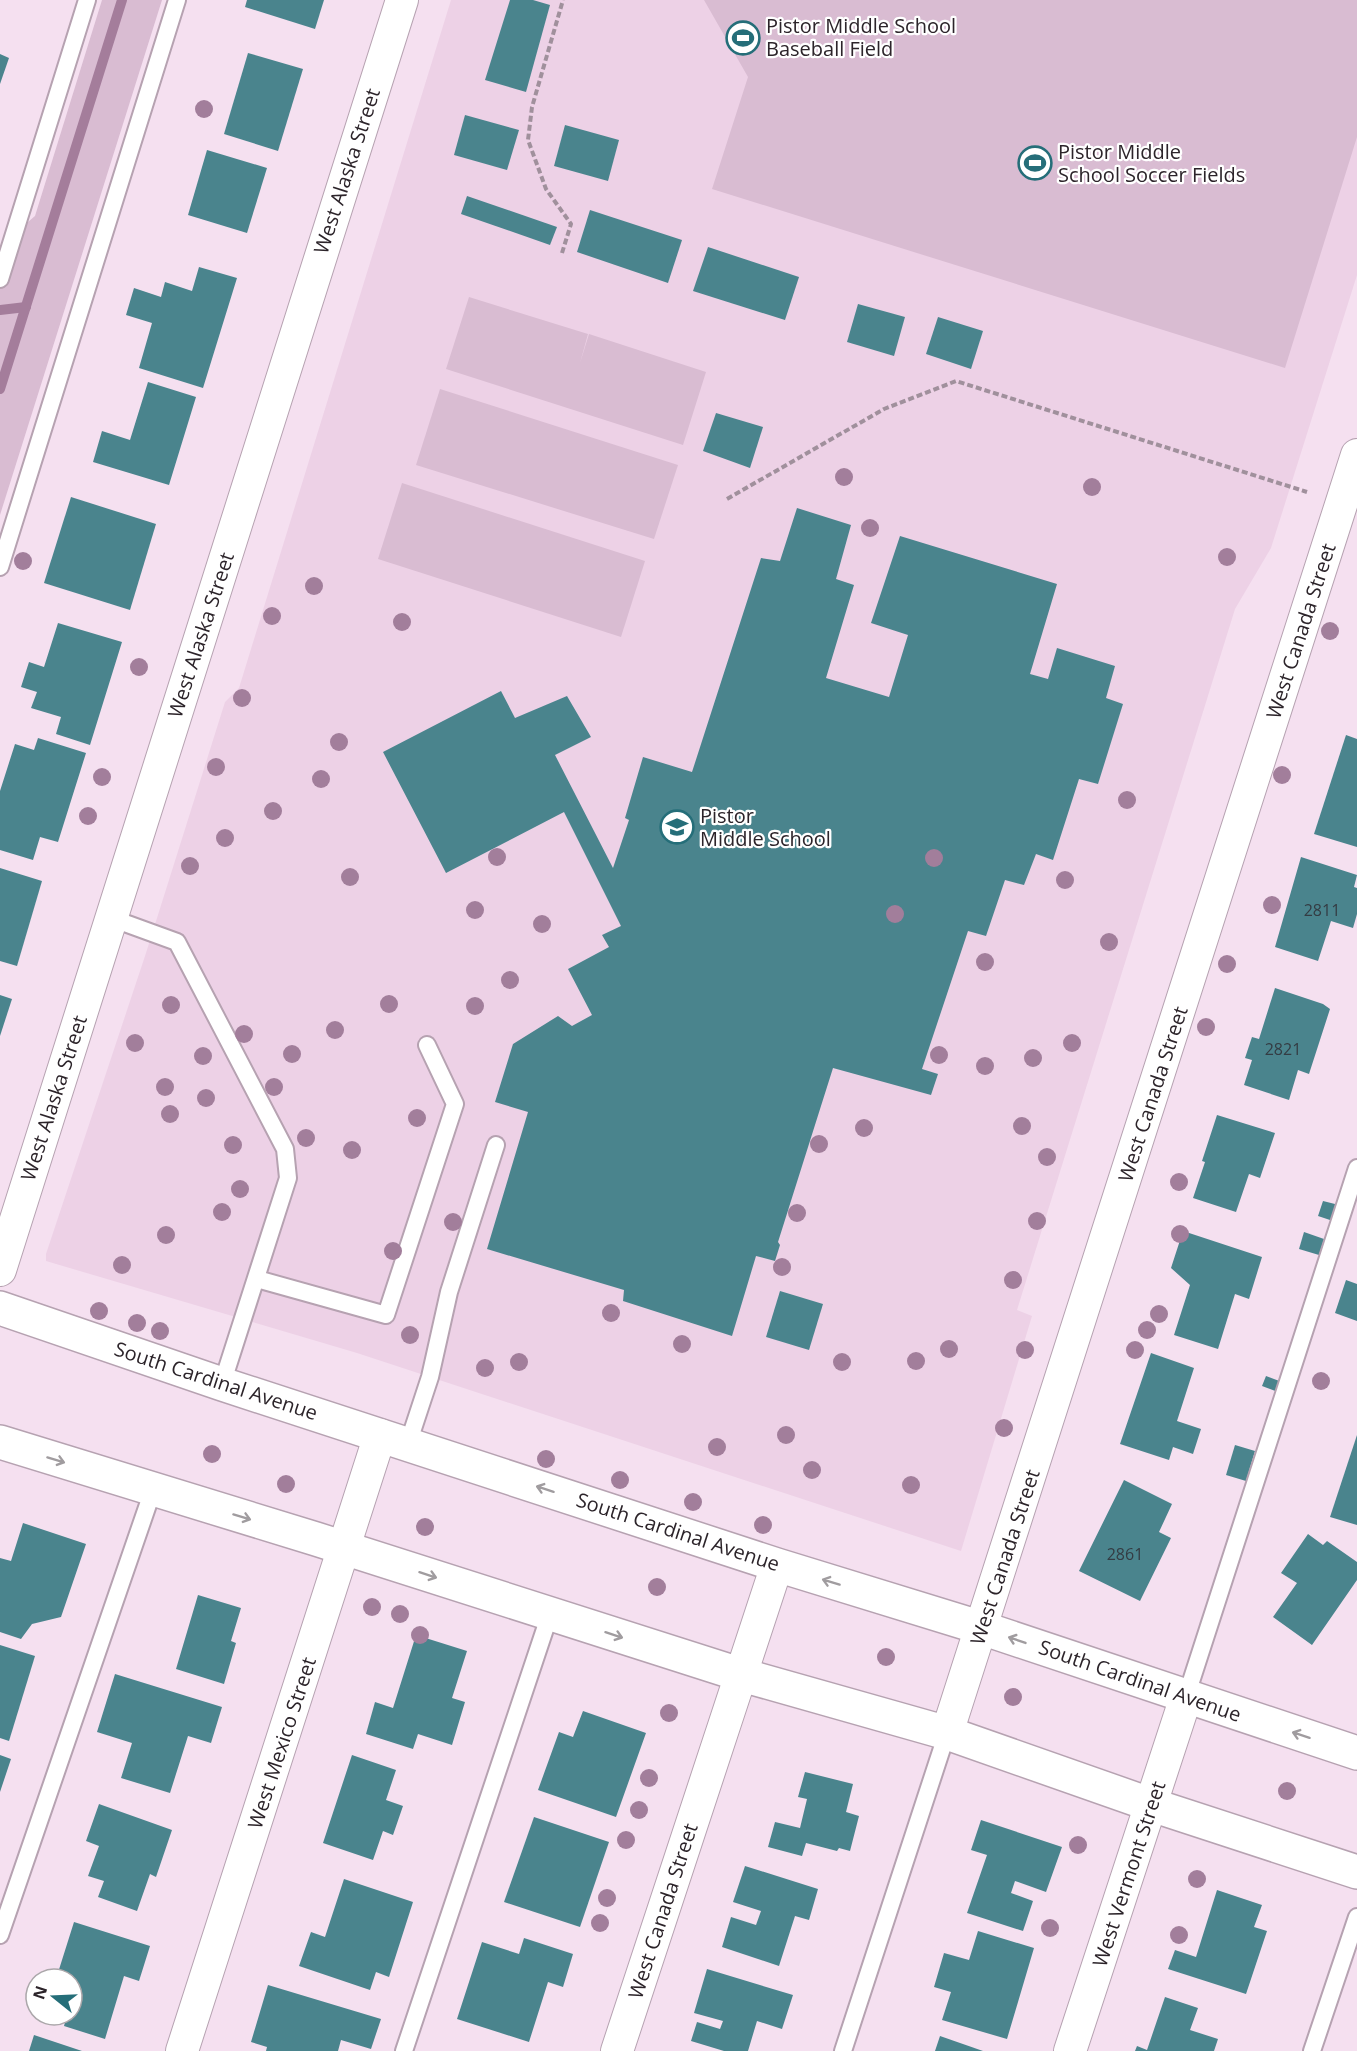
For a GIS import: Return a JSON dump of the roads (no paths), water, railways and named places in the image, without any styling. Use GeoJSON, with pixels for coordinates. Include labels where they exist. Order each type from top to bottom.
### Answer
{"type":"FeatureCollection","features":[{"type":"Feature","properties":{"kind":"main road","name":"South Cardinal Avenue"},"geometry":{"type":"LineString","coordinates":[[0,1308],[222,1384],[777,1565],[982,1628],[1357,1753]]}},
{"type":"Feature","properties":{"kind":"main road"},"geometry":{"type":"LineString","coordinates":[[0,1442],[344,1548],[742,1675],[947,1734],[1152,1805],[1357,1872]]}},
{"type":"Feature","properties":{"kind":"street","name":"West Alaska Street"},"geometry":{"type":"LineString","coordinates":[[0,1270],[402,0]]}},
{"type":"Feature","properties":{"kind":"street","name":"West Canada Street"},"geometry":{"type":"LineString","coordinates":[[947,1734],[1357,454]]}},
{"type":"Feature","properties":{"kind":"street","name":"West Mexico Street"},"geometry":{"type":"LineString","coordinates":[[182,2051],[344,1548],[394,1440]]}},
{"type":"Feature","properties":{"kind":"street","name":"West Canada Street"},"geometry":{"type":"LineString","coordinates":[[617,2051],[777,1565]]}},
{"type":"Feature","properties":{"kind":"street","name":"West Vermont Street"},"geometry":{"type":"LineString","coordinates":[[1070,2051],[1186,1697]]}},
{"type":"Feature","properties":{"kind":"lane"},"geometry":{"type":"LineString","coordinates":[[1,271],[87,0]]}},
{"type":"Feature","properties":{"kind":"lane"},"geometry":{"type":"LineString","coordinates":[[0,567],[177,0]]}},
{"type":"Feature","properties":{"kind":"lane"},"geometry":{"type":"LineString","coordinates":[[111,918],[177,942],[285,1149],[288,1178],[222,1384]]}},
{"type":"Feature","properties":{"kind":"lane"},"geometry":{"type":"LineString","coordinates":[[257,1279],[386,1315],[454,1104],[427,1045]]}},
{"type":"Feature","properties":{"kind":"lane"},"geometry":{"type":"LineString","coordinates":[[394,1440],[430,1377],[449,1292],[496,1145]]}},
{"type":"Feature","properties":{"kind":"lane"},"geometry":{"type":"LineString","coordinates":[[1186,1697],[1357,1168]]}},
{"type":"Feature","properties":{"kind":"lane"},"geometry":{"type":"LineString","coordinates":[[0,1935],[153,1490]]}},
{"type":"Feature","properties":{"kind":"lane"},"geometry":{"type":"LineString","coordinates":[[404,2051],[550,1614]]}},
{"type":"Feature","properties":{"kind":"lane"},"geometry":{"type":"LineString","coordinates":[[843,2051],[947,1734]]}},
{"type":"Feature","properties":{"kind":"lane"},"geometry":{"type":"LineString","coordinates":[[1312,2051],[1357,1917]]}},
{"type":"Feature","properties":{"kind":"waterway"},"geometry":{"type":"LineString","coordinates":[[0,389],[122,0]]}},
{"type":"Feature","properties":{"kind":"waterway"},"geometry":{"type":"LineString","coordinates":[[0,310],[26,307]]}},
{"type":"Feature","properties":{"kind":"place","name":"Pistor Middle School Baseball Field"},"geometry":{"type":"Point","coordinates":[743,38]}},
{"type":"Feature","properties":{"kind":"place","name":"Pistor Middle School Soccer Fields"},"geometry":{"type":"Point","coordinates":[1035,163]}},
{"type":"Feature","properties":{"kind":"place","name":"Pistor Middle School"},"geometry":{"type":"Point","coordinates":[677,827]}}]}
